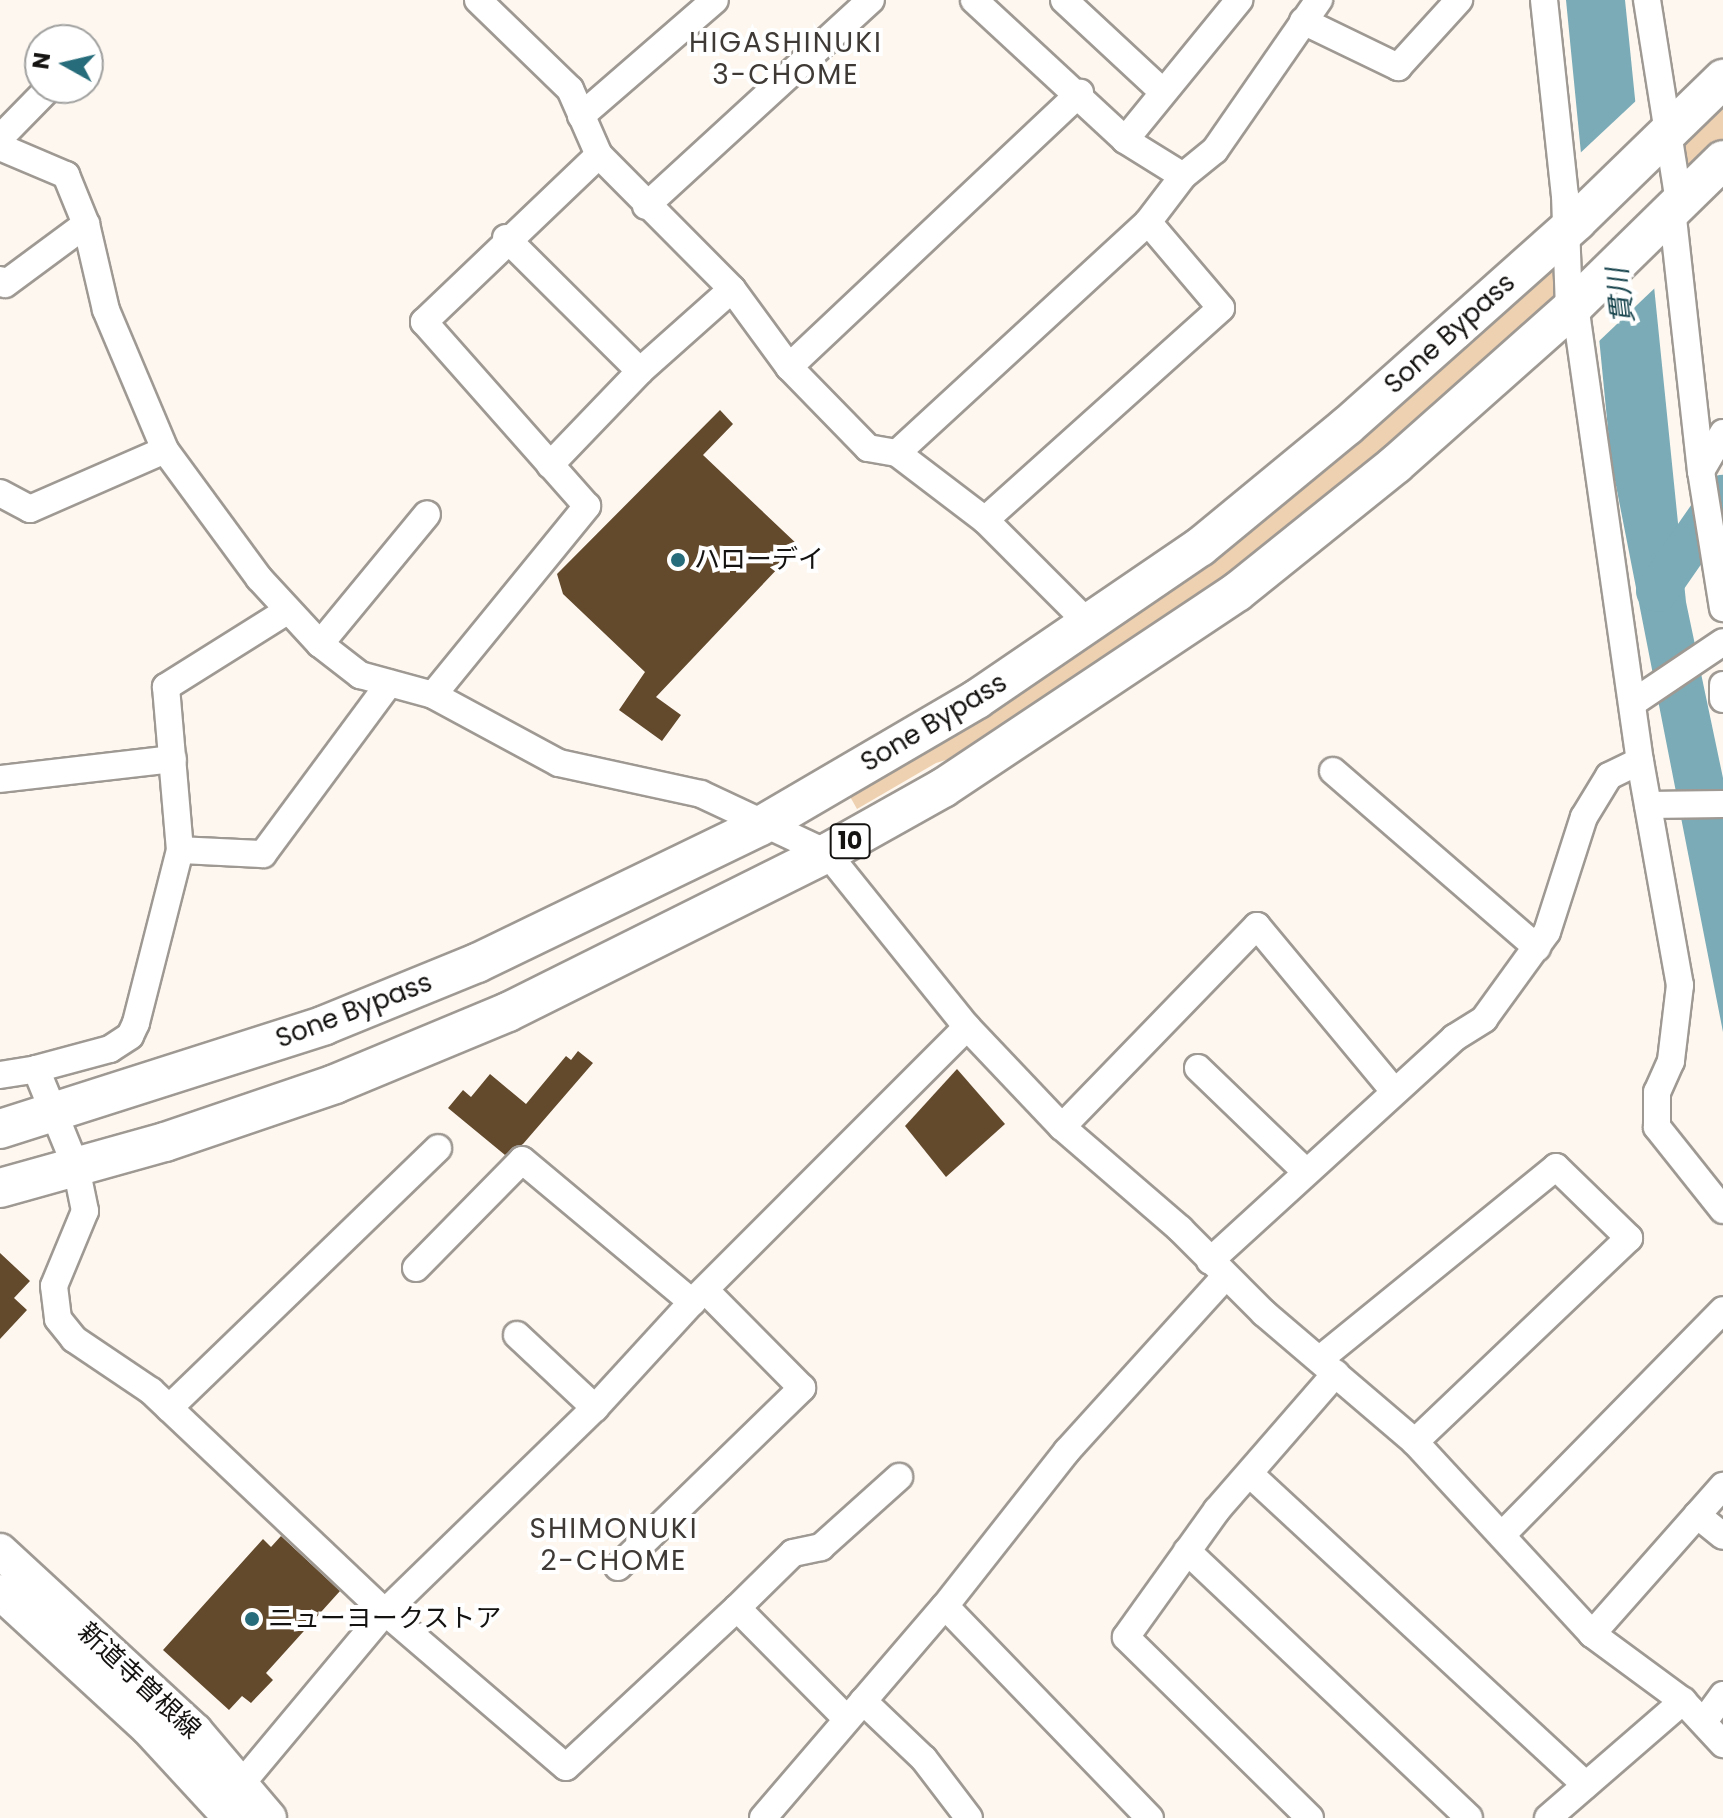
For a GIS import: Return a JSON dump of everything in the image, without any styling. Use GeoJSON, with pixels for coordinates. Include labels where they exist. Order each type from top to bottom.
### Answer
{"type":"FeatureCollection","features":[{"type":"Feature","properties":{"kind":"highway","name":"Sone Bypass"},"geometry":{"type":"LineString","coordinates":[[0,1129],[57,1114],[325,1025],[477,963],[760,826],[1091,626],[1200,547],[1347,426],[1572,226],[1723,79]]}},
{"type":"Feature","properties":{"kind":"highway","name":"10"},"geometry":{"type":"LineString","coordinates":[[0,1188],[76,1167],[335,1084],[508,1012],[827,853],[1046,724],[1237,592],[1396,464],[1577,303],[1723,160]]}},
{"type":"Feature","properties":{"kind":"main road","name":"新道寺曽根線"},"geometry":{"type":"LineString","coordinates":[[0,1551],[195,1731],[269,1818]]}},
{"type":"Feature","properties":{"kind":"main road","name":"新道寺曽根線"},"geometry":{"type":"LineString","coordinates":[[0,1592],[148,1728],[228,1817]]}},
{"type":"Feature","properties":{"kind":"street"},"geometry":{"type":"LineString","coordinates":[[581,116],[715,0]]}},
{"type":"Feature","properties":{"kind":"street"},"geometry":{"type":"LineString","coordinates":[[646,206],[871,0]]}},
{"type":"Feature","properties":{"kind":"street"},"geometry":{"type":"LineString","coordinates":[[974,0],[1080,93],[1125,140],[1183,176]]}},
{"type":"Feature","properties":{"kind":"street"},"geometry":{"type":"LineString","coordinates":[[1064,0],[1162,91]]}},
{"type":"Feature","properties":{"kind":"street"},"geometry":{"type":"LineString","coordinates":[[897,453],[1148,222],[1183,176],[1215,150],[1319,0]]}},
{"type":"Feature","properties":{"kind":"street"},"geometry":{"type":"LineString","coordinates":[[1303,21],[1398,67],[1459,0]]}},
{"type":"Feature","properties":{"kind":"street"},"geometry":{"type":"LineString","coordinates":[[1544,0],[1572,226],[1577,303],[1638,701],[1640,761],[1655,805],[1680,985],[1679,1019],[1657,1092],[1657,1127],[1723,1210]]}},
{"type":"Feature","properties":{"kind":"street"},"geometry":{"type":"LineString","coordinates":[[1647,0],[1701,471],[1722,602]]}},
{"type":"Feature","properties":{"kind":"street"},"geometry":{"type":"LineString","coordinates":[[482,1],[570,89],[599,155],[646,206],[732,289],[789,367],[868,448],[897,453],[985,520],[1091,626]]}},
{"type":"Feature","properties":{"kind":"street"},"geometry":{"type":"LineString","coordinates":[[1125,140],[1230,3]]}},
{"type":"Feature","properties":{"kind":"street"},"geometry":{"type":"LineString","coordinates":[[789,367],[1080,93]]}},
{"type":"Feature","properties":{"kind":"street"},"geometry":{"type":"LineString","coordinates":[[0,138],[33,104]]}},
{"type":"Feature","properties":{"kind":"street"},"geometry":{"type":"LineString","coordinates":[[0,147],[66,175],[86,224],[106,310],[165,450],[287,611],[320,644],[360,675],[433,695],[559,763],[701,794],[760,826],[827,853],[967,1027],[1062,1127],[1217,1269],[1415,1442],[1592,1634],[1683,1701],[1705,1720],[1723,1744]]}},
{"type":"Feature","properties":{"kind":"street"},"geometry":{"type":"LineString","coordinates":[[433,695],[587,506],[424,322],[506,238],[599,155]]}},
{"type":"Feature","properties":{"kind":"street"},"geometry":{"type":"LineString","coordinates":[[985,520],[1221,308],[1148,222]]}},
{"type":"Feature","properties":{"kind":"street"},"geometry":{"type":"LineString","coordinates":[[0,280],[5,284],[86,224]]}},
{"type":"Feature","properties":{"kind":"street"},"geometry":{"type":"LineString","coordinates":[[506,238],[640,371]]}},
{"type":"Feature","properties":{"kind":"street"},"geometry":{"type":"LineString","coordinates":[[550,465],[640,371],[732,289]]}},
{"type":"Feature","properties":{"kind":"street"},"geometry":{"type":"LineString","coordinates":[[1701,471],[1723,433]]}},
{"type":"Feature","properties":{"kind":"street"},"geometry":{"type":"LineString","coordinates":[[0,493],[30,509],[165,450]]}},
{"type":"Feature","properties":{"kind":"street"},"geometry":{"type":"LineString","coordinates":[[320,644],[427,514]]}},
{"type":"Feature","properties":{"kind":"street"},"geometry":{"type":"LineString","coordinates":[[0,1075],[36,1069],[110,1049],[130,1036],[180,850],[166,687],[287,611]]}},
{"type":"Feature","properties":{"kind":"street"},"geometry":{"type":"LineString","coordinates":[[1638,701],[1718,645]]}},
{"type":"Feature","properties":{"kind":"street"},"geometry":{"type":"LineString","coordinates":[[180,850],[263,854],[389,684]]}},
{"type":"Feature","properties":{"kind":"street"},"geometry":{"type":"LineString","coordinates":[[1723,685],[1723,699]]}},
{"type":"Feature","properties":{"kind":"street"},"geometry":{"type":"LineString","coordinates":[[0,779],[173,759]]}},
{"type":"Feature","properties":{"kind":"street"},"geometry":{"type":"LineString","coordinates":[[763,1818],[945,1606],[1067,1451],[1217,1269],[1305,1171],[1454,1038],[1484,1019],[1537,948],[1584,817],[1609,776],[1640,761]]}},
{"type":"Feature","properties":{"kind":"street"},"geometry":{"type":"LineString","coordinates":[[1333,771],[1537,948]]}},
{"type":"Feature","properties":{"kind":"street"},"geometry":{"type":"LineString","coordinates":[[1655,805],[1723,804]]}},
{"type":"Feature","properties":{"kind":"street"},"geometry":{"type":"LineString","coordinates":[[1062,1127],[1257,926],[1394,1091]]}},
{"type":"Feature","properties":{"kind":"street"},"geometry":{"type":"LineString","coordinates":[[228,1817],[242,1783],[385,1612],[595,1408],[699,1296],[967,1027]]}},
{"type":"Feature","properties":{"kind":"street"},"geometry":{"type":"LineString","coordinates":[[1198,1068],[1305,1171]]}},
{"type":"Feature","properties":{"kind":"street"},"geometry":{"type":"LineString","coordinates":[[36,1069],[57,1114],[76,1167],[85,1211],[54,1286],[58,1319],[74,1339],[169,1408],[385,1612],[566,1767],[793,1553],[821,1547],[899,1477]]}},
{"type":"Feature","properties":{"kind":"street"},"geometry":{"type":"LineString","coordinates":[[169,1408],[438,1148]]}},
{"type":"Feature","properties":{"kind":"street"},"geometry":{"type":"LineString","coordinates":[[416,1268],[522,1160],[699,1296],[802,1388],[618,1567]]}},
{"type":"Feature","properties":{"kind":"street"},"geometry":{"type":"LineString","coordinates":[[1310,1818],[1126,1637],[1187,1551],[1251,1475],[1328,1366],[1556,1167],[1629,1238],[1415,1442]]}},
{"type":"Feature","properties":{"kind":"street"},"geometry":{"type":"LineString","coordinates":[[1502,1535],[1723,1310]]}},
{"type":"Feature","properties":{"kind":"street"},"geometry":{"type":"LineString","coordinates":[[517,1335],[595,1408]]}},
{"type":"Feature","properties":{"kind":"street"},"geometry":{"type":"LineString","coordinates":[[1251,1475],[1586,1785]]}},
{"type":"Feature","properties":{"kind":"street"},"geometry":{"type":"LineString","coordinates":[[1592,1634],[1723,1486]]}},
{"type":"Feature","properties":{"kind":"street"},"geometry":{"type":"LineString","coordinates":[[1697,1515],[1723,1536]]}},
{"type":"Feature","properties":{"kind":"street"},"geometry":{"type":"LineString","coordinates":[[1187,1551],[1469,1818]]}},
{"type":"Feature","properties":{"kind":"street"},"geometry":{"type":"LineString","coordinates":[[945,1606],[1150,1818]]}},
{"type":"Feature","properties":{"kind":"street"},"geometry":{"type":"LineString","coordinates":[[737,1608],[855,1710],[924,1759],[969,1818]]}},
{"type":"Feature","properties":{"kind":"street"},"geometry":{"type":"LineString","coordinates":[[1705,1720],[1723,1695]]}},
{"type":"Feature","properties":{"kind":"street"},"geometry":{"type":"LineString","coordinates":[[1548,1818],[1683,1701]]}},
{"type":"Feature","properties":{"kind":"shaded area"},"geometry":{"type":"Polygon","coordinates":[[[1723,98],[1723,140],[1696,166],[1684,164],[1677,142],[1723,98]]]}},
{"type":"Feature","properties":{"kind":"shaded area"},"geometry":{"type":"Polygon","coordinates":[[[1559,257],[1560,296],[1362,470],[1247,563],[978,750],[936,763],[857,809],[848,793],[1559,257]]]}},
{"type":"Feature","properties":{"kind":"water"},"geometry":{"type":"Polygon","coordinates":[[[1566,0],[1625,0],[1686,602],[1723,778],[1723,1032],[1611,460],[1566,0]]]}},
{"type":"Feature","properties":{"kind":"pier"},"geometry":{"type":"Polygon","coordinates":[[[1639,98],[1658,285],[1596,344],[1577,156],[1639,98]]]}},
{"type":"Feature","properties":{"kind":"building","name":"ハローデイ"},"geometry":{"type":"Polygon","coordinates":[[[720,410],[733,424],[703,455],[799,546],[656,697],[681,715],[662,741],[619,710],[645,672],[563,594],[557,574],[720,410]]]}},
{"type":"Feature","properties":{"kind":"building"},"geometry":{"type":"Polygon","coordinates":[[[578,1051],[593,1063],[523,1144],[505,1155],[448,1108],[463,1090],[471,1097],[490,1074],[526,1104],[566,1056],[571,1060],[578,1051]]]}},
{"type":"Feature","properties":{"kind":"building"},"geometry":{"type":"Polygon","coordinates":[[[957,1069],[1005,1124],[946,1177],[905,1126],[957,1069]]]}},
{"type":"Feature","properties":{"kind":"building"},"geometry":{"type":"Polygon","coordinates":[[[0,1253],[30,1281],[14,1298],[27,1310],[0,1339],[0,1253]]]}},
{"type":"Feature","properties":{"kind":"building","name":"ニューヨークストア"},"geometry":{"type":"Polygon","coordinates":[[[281,1536],[340,1591],[266,1673],[273,1680],[251,1703],[242,1696],[229,1710],[163,1650],[263,1539],[271,1547],[281,1536]]]}},
{"type":"Feature","properties":{"kind":"waterway","name":"貫川"},"geometry":{"type":"LineString","coordinates":[[1657,591],[1723,496]]}},
{"type":"Feature","properties":{"kind":"place","name":"ハローデイ"},"geometry":{"type":"Point","coordinates":[678,560]}},
{"type":"Feature","properties":{"kind":"place","name":"ニューヨークストア"},"geometry":{"type":"Point","coordinates":[252,1619]}},
{"type":"Feature","properties":{"kind":"district","name":"HIGASHINUKI 3-CHOME"},"geometry":{"type":"Point","coordinates":[786,59]}},
{"type":"Feature","properties":{"kind":"district","name":"SHIMONUKI 2-CHOME"},"geometry":{"type":"Point","coordinates":[614,1545]}}]}
